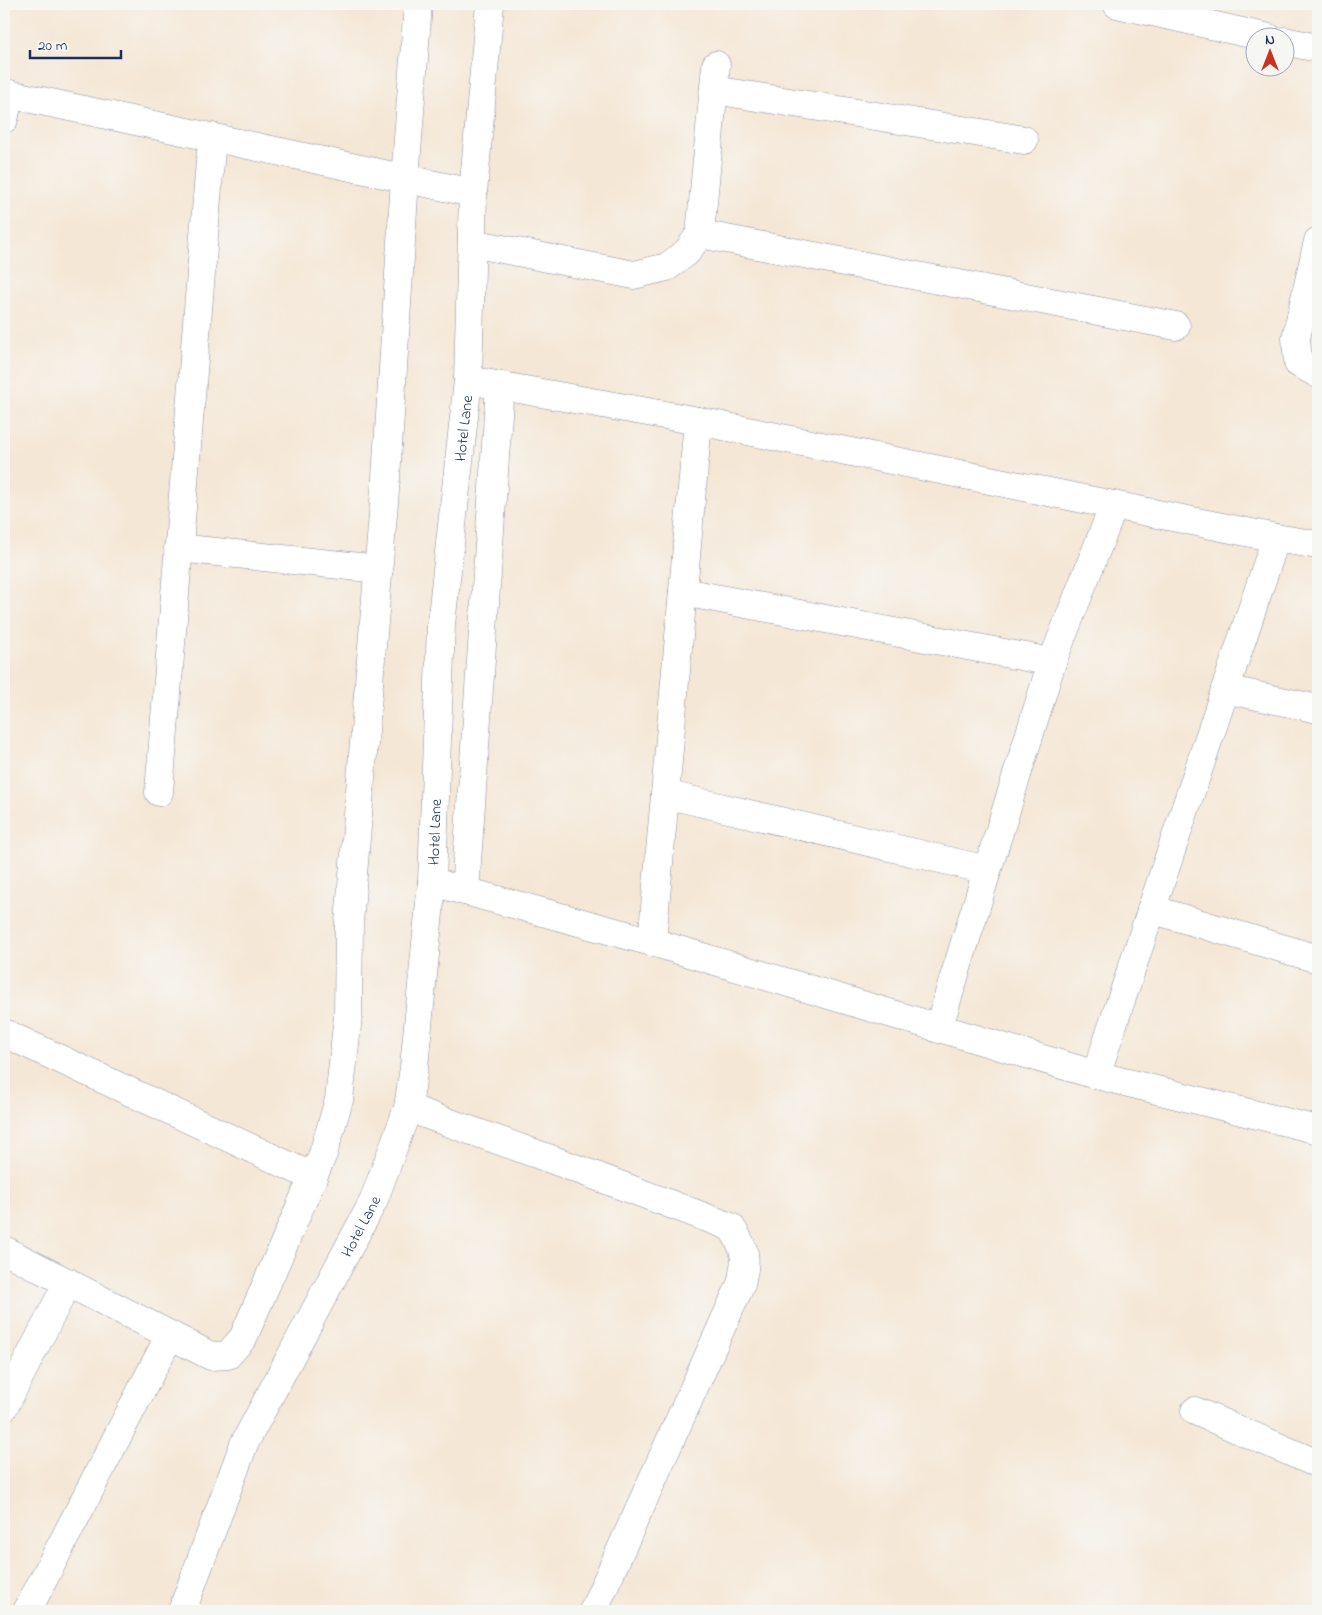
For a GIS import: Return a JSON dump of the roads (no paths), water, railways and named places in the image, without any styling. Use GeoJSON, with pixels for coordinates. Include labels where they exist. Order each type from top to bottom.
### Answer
{"type":"FeatureCollection","features":[{"type":"Feature","properties":{"kind":"street"},"geometry":{"type":"LineString","coordinates":[[4,1250],[211,1356],[228,1355],[243,1338],[323,1154],[339,1100],[348,1016],[348,923],[411,180],[418,4]]}},
{"type":"Feature","properties":{"kind":"street","name":"Hotel Lane"},"geometry":{"type":"LineString","coordinates":[[182,1611],[244,1444],[373,1202],[408,1108],[414,1067],[432,882],[441,625],[468,380],[472,243],[462,190],[490,4]]}},
{"type":"Feature","properties":{"kind":"street"},"geometry":{"type":"LineString","coordinates":[[1117,4],[1244,32]]}},
{"type":"Feature","properties":{"kind":"street"},"geometry":{"type":"LineString","coordinates":[[472,243],[634,275],[668,267],[687,252],[700,234],[715,77],[1024,140]]}},
{"type":"Feature","properties":{"kind":"street"},"geometry":{"type":"LineString","coordinates":[[6,102],[212,137],[462,190]]}},
{"type":"Feature","properties":{"kind":"street"},"geometry":{"type":"LineString","coordinates":[[159,792],[212,137]]}},
{"type":"Feature","properties":{"kind":"street"},"geometry":{"type":"LineString","coordinates":[[700,234],[1176,326]]}},
{"type":"Feature","properties":{"kind":"street"},"geometry":{"type":"LineString","coordinates":[[1318,241],[1296,338],[1298,363],[1318,374]]}},
{"type":"Feature","properties":{"kind":"street"},"geometry":{"type":"LineString","coordinates":[[468,380],[698,421],[1318,545]]}},
{"type":"Feature","properties":{"kind":"street"},"geometry":{"type":"LineString","coordinates":[[464,891],[500,386]]}},
{"type":"Feature","properties":{"kind":"street"},"geometry":{"type":"LineString","coordinates":[[652,942],[698,421]]}},
{"type":"Feature","properties":{"kind":"street"},"geometry":{"type":"LineString","coordinates":[[938,1029],[1052,662],[1114,505]]}},
{"type":"Feature","properties":{"kind":"street"},"geometry":{"type":"LineString","coordinates":[[1096,1075],[1276,538]]}},
{"type":"Feature","properties":{"kind":"street"},"geometry":{"type":"LineString","coordinates":[[178,548],[379,569]]}},
{"type":"Feature","properties":{"kind":"street"},"geometry":{"type":"LineString","coordinates":[[683,592],[1052,662]]}},
{"type":"Feature","properties":{"kind":"street"},"geometry":{"type":"LineString","coordinates":[[1225,689],[1318,709]]}},
{"type":"Feature","properties":{"kind":"street"},"geometry":{"type":"LineString","coordinates":[[665,794],[987,870]]}},
{"type":"Feature","properties":{"kind":"street"},"geometry":{"type":"LineString","coordinates":[[432,882],[652,942],[1096,1075],[1318,1130]]}},
{"type":"Feature","properties":{"kind":"street"},"geometry":{"type":"LineString","coordinates":[[1151,909],[1318,958]]}},
{"type":"Feature","properties":{"kind":"street"},"geometry":{"type":"LineString","coordinates":[[4,1033],[313,1177]]}},
{"type":"Feature","properties":{"kind":"street"},"geometry":{"type":"LineString","coordinates":[[408,1108],[731,1227],[743,1245],[746,1264],[741,1284],[593,1611]]}},
{"type":"Feature","properties":{"kind":"street"},"geometry":{"type":"LineString","coordinates":[[4,1407],[68,1282]]}},
{"type":"Feature","properties":{"kind":"street"},"geometry":{"type":"LineString","coordinates":[[27,1611],[170,1335]]}},
{"type":"Feature","properties":{"kind":"street"},"geometry":{"type":"LineString","coordinates":[[1195,1411],[1318,1464]]}}]}
